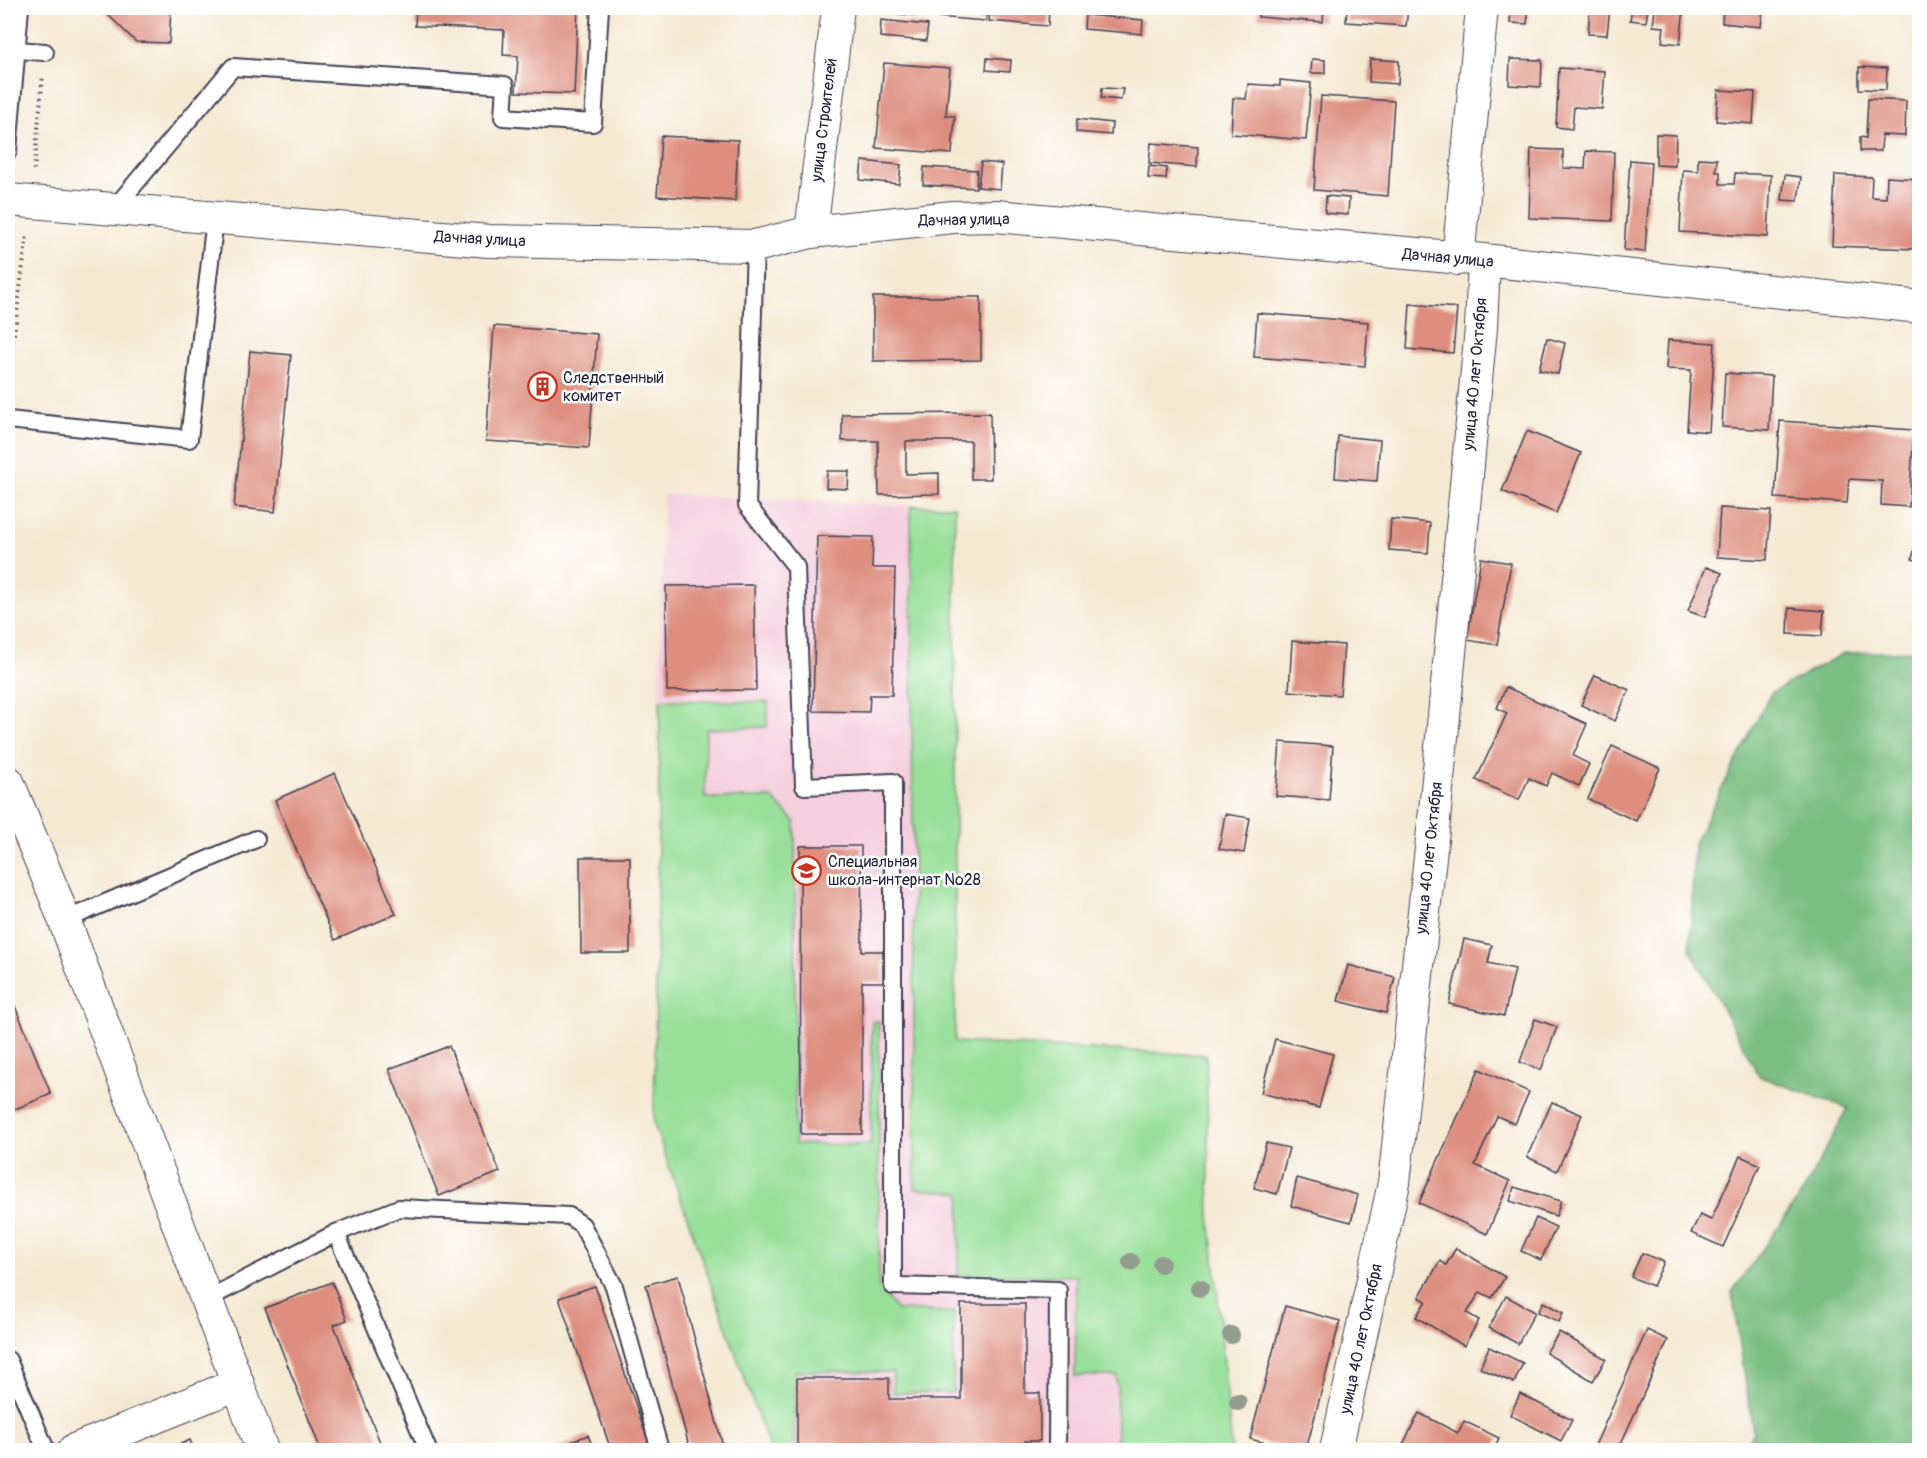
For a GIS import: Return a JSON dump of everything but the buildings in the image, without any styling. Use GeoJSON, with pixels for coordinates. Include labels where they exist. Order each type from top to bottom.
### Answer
{"type":"FeatureCollection","features":[{"type":"Feature","properties":{"kind":"street","name":"улица Строителей"},"geometry":{"type":"LineString","coordinates":[[811,232],[838,8]]}},
{"type":"Feature","properties":{"kind":"street","name":"улица 40 лет Октября"},"geometry":{"type":"LineString","coordinates":[[1336,1450],[1394,1183],[1435,809],[1481,328],[1471,260],[1482,8]]}},
{"type":"Feature","properties":{"kind":"street","name":"Дачная улица"},"geometry":{"type":"LineString","coordinates":[[8,200],[489,241],[755,246],[811,232],[943,218],[996,216],[1471,260],[1920,307]]}},
{"type":"Feature","properties":{"kind":"street"},"geometry":{"type":"LineString","coordinates":[[8,782],[64,920],[262,1450]]}},
{"type":"Feature","properties":{"kind":"street"},"geometry":{"type":"LineString","coordinates":[[80,1449],[238,1384]]}},
{"type":"Feature","properties":{"kind":"lane"},"geometry":{"type":"LineString","coordinates":[[8,151],[20,8]]}},
{"type":"Feature","properties":{"kind":"lane"},"geometry":{"type":"LineString","coordinates":[[113,210],[233,68],[505,85],[503,117],[592,123],[600,8]]}},
{"type":"Feature","properties":{"kind":"lane"},"geometry":{"type":"LineString","coordinates":[[16,50],[45,52]]}},
{"type":"Feature","properties":{"kind":"lane"},"geometry":{"type":"LineString","coordinates":[[8,420],[189,439],[215,219]]}},
{"type":"Feature","properties":{"kind":"lane"},"geometry":{"type":"LineString","coordinates":[[755,246],[747,505],[796,567],[804,786],[893,783],[893,1286],[1058,1290],[1057,1450]]}},
{"type":"Feature","properties":{"kind":"lane"},"geometry":{"type":"LineString","coordinates":[[64,920],[256,839]]}},
{"type":"Feature","properties":{"kind":"lane"},"geometry":{"type":"LineString","coordinates":[[207,1299],[336,1233],[399,1208],[569,1216],[582,1225],[614,1286],[660,1450]]}},
{"type":"Feature","properties":{"kind":"lane"},"geometry":{"type":"LineString","coordinates":[[336,1233],[428,1450]]}},
{"type":"Feature","properties":{"kind":"lane"},"geometry":{"type":"LineString","coordinates":[[8,1360],[46,1450]]}},
{"type":"Feature","properties":{"kind":"shaded area","name":"Специальная школа-интернат №28"},"geometry":{"type":"Polygon","coordinates":[[[663,494],[911,506],[955,506],[955,1042],[1206,1055],[1210,1214],[1232,1450],[770,1450],[654,1124],[663,494]]]}},
{"type":"Feature","properties":{"kind":"green space"},"geometry":{"type":"Polygon","coordinates":[[[911,506],[955,506],[955,1042],[1206,1055],[1210,1214],[1232,1450],[1117,1450],[1117,1376],[1075,1376],[1076,1276],[958,1275],[961,1193],[915,1189],[911,506]]]}},
{"type":"Feature","properties":{"kind":"green space"},"geometry":{"type":"Polygon","coordinates":[[[1919,651],[1919,1450],[1744,1450],[1753,1432],[1732,1292],[1803,1192],[1848,1108],[1760,1077],[1690,949],[1694,843],[1771,693],[1844,653],[1919,651]]]}},
{"type":"Feature","properties":{"kind":"green space"},"geometry":{"type":"Polygon","coordinates":[[[660,700],[768,702],[767,727],[706,729],[705,798],[772,798],[795,821],[795,1144],[871,1145],[872,1022],[879,1021],[879,1288],[897,1310],[954,1312],[953,1393],[893,1393],[893,1372],[795,1371],[794,1450],[770,1450],[654,1124],[660,700]]]}},
{"type":"Feature","properties":{"kind":"place","name":"Следственный комитет"},"geometry":{"type":"Point","coordinates":[542,387]}},
{"type":"Feature","properties":{"kind":"place","name":"Специальная школа-интернат №28"},"geometry":{"type":"Point","coordinates":[807,871]}}]}
